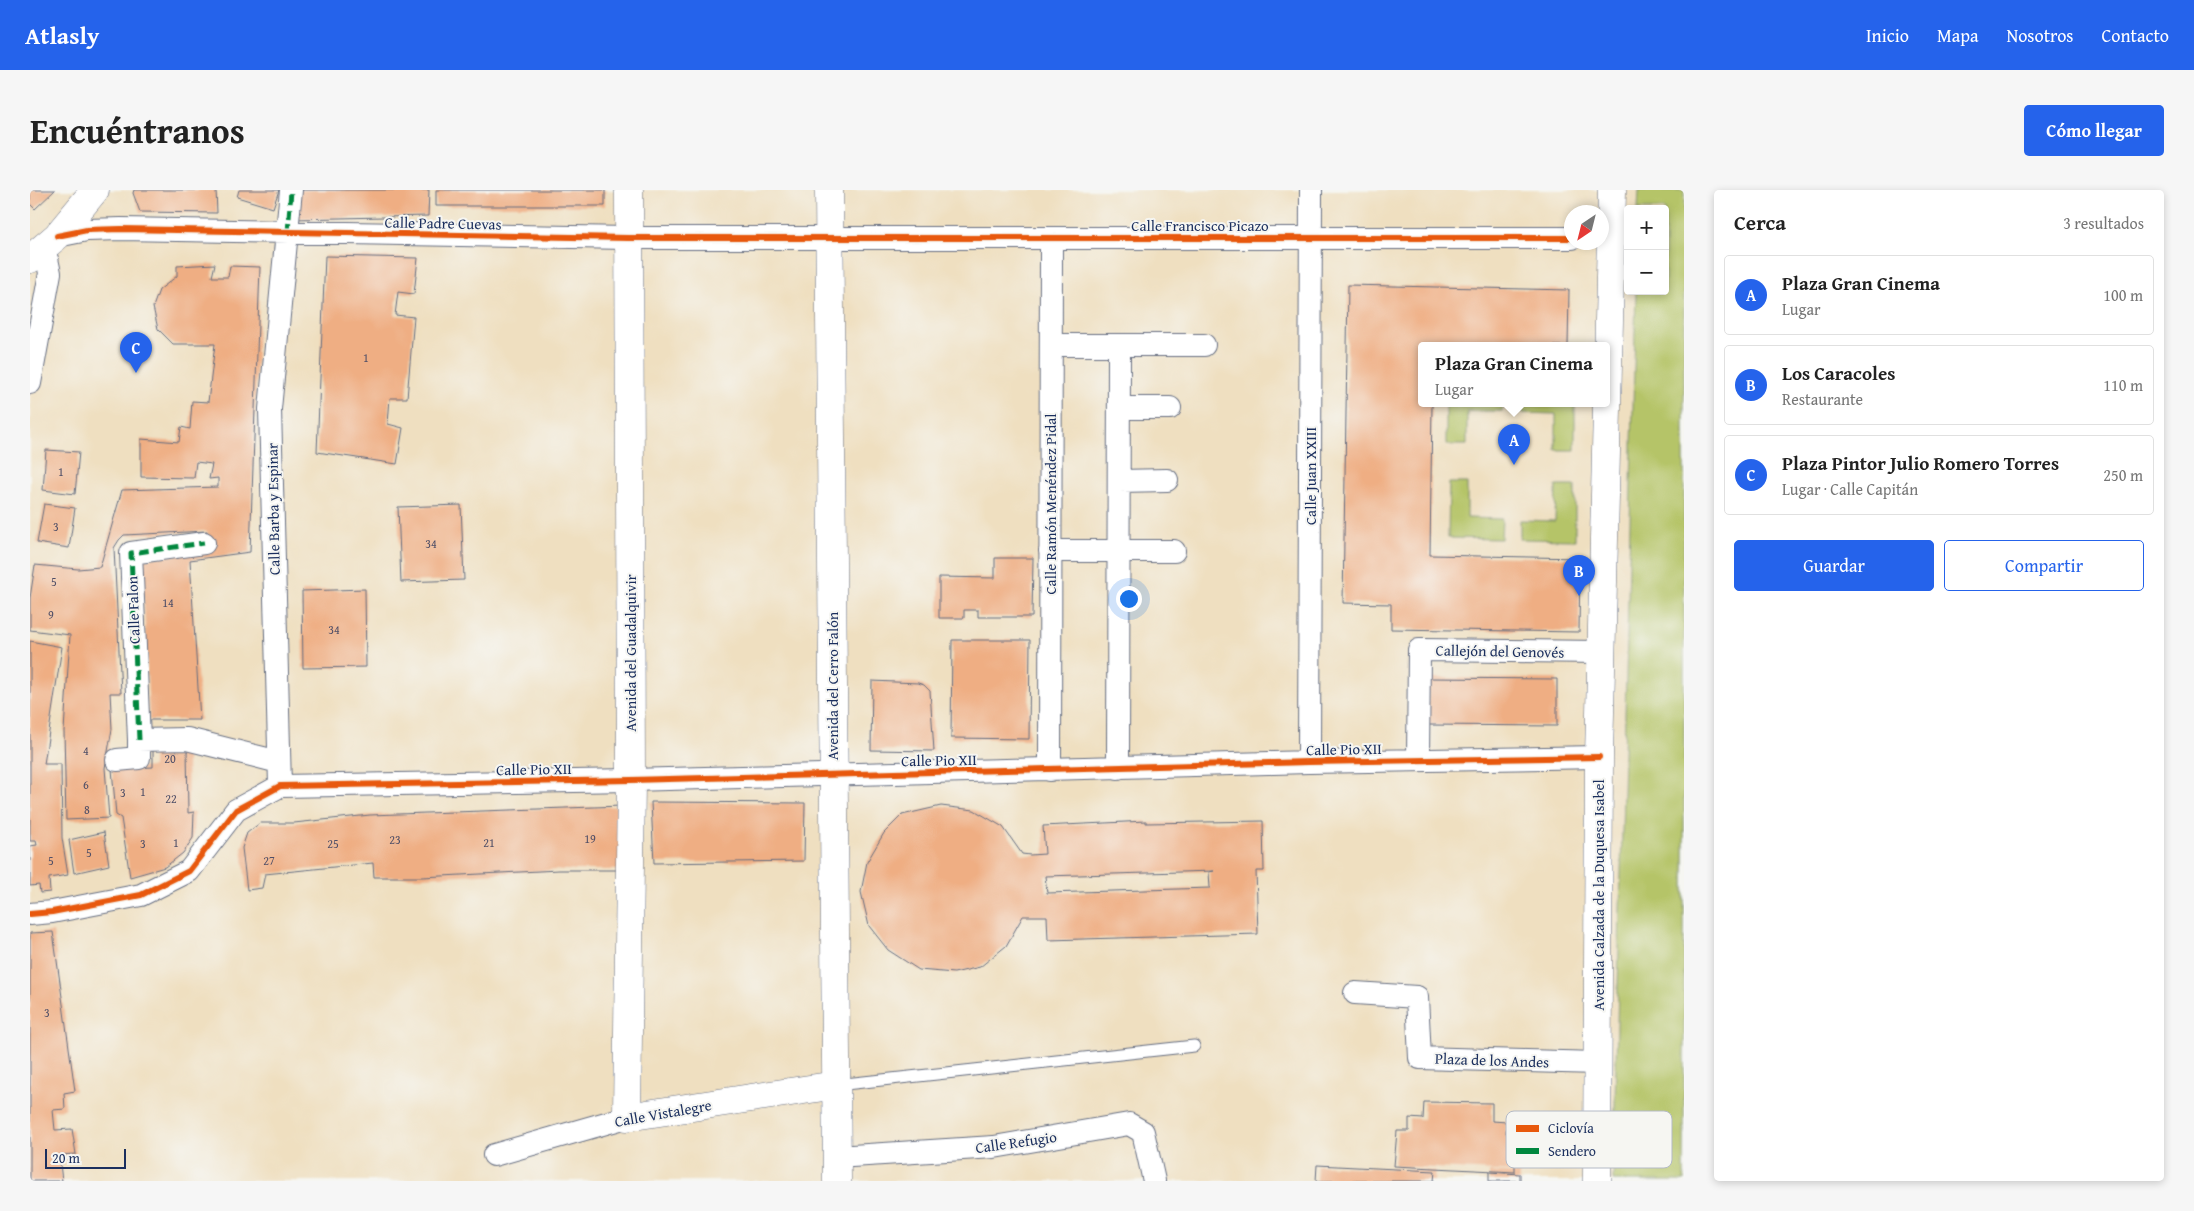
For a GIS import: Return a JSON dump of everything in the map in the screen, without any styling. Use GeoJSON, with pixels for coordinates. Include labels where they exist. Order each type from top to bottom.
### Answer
{"type":"FeatureCollection","features":[{"type":"Feature","properties":{"kind":"street"},"geometry":{"type":"LineString","coordinates":[[30,384],[50,273],[47,258],[42,249],[95,190]]}},
{"type":"Feature","properties":{"kind":"street","name":"Calle Barba y Espinar"},"geometry":{"type":"LineString","coordinates":[[280,786],[270,408],[284,245],[288,233],[291,190]]}},
{"type":"Feature","properties":{"kind":"street","name":"Avenida del Guadalquivir"},"geometry":{"type":"LineString","coordinates":[[627,1117],[631,780],[629,190]]}},
{"type":"Feature","properties":{"kind":"street","name":"Avenida del Cerro Falón"},"geometry":{"type":"LineString","coordinates":[[829,190],[832,774],[837,1169]]}},
{"type":"Feature","properties":{"kind":"street","name":"Calle Juan XXIII"},"geometry":{"type":"LineString","coordinates":[[1308,762],[1311,190]]}},
{"type":"Feature","properties":{"kind":"street","name":"Avenida Calzada de la Duquesa Isabel"},"geometry":{"type":"LineString","coordinates":[[1609,214],[1612,190]]}},
{"type":"Feature","properties":{"kind":"street","name":"Calle Padre Cuevas"},"geometry":{"type":"LineString","coordinates":[[42,249],[87,230],[112,229],[628,238],[829,237]]}},
{"type":"Feature","properties":{"kind":"street","name":"Calle Francisco Picazo"},"geometry":{"type":"LineString","coordinates":[[829,237],[1564,238]]}},
{"type":"Feature","properties":{"kind":"street","name":"Calle Ramón Menéndez Pidal"},"geometry":{"type":"LineString","coordinates":[[1050,770],[1051,238]]}},
{"type":"Feature","properties":{"kind":"street","name":"Avenida Calzada de la Duquesa Isabel"},"geometry":{"type":"LineString","coordinates":[[1605,342],[1606,250]]}},
{"type":"Feature","properties":{"kind":"street"},"geometry":{"type":"LineString","coordinates":[[1051,345],[1204,345]]}},
{"type":"Feature","properties":{"kind":"street"},"geometry":{"type":"LineString","coordinates":[[1118,768],[1119,345]]}},
{"type":"Feature","properties":{"kind":"street","name":"Avenida Calzada de la Duquesa Isabel"},"geometry":{"type":"LineString","coordinates":[[1597,1111],[1604,407]]}},
{"type":"Feature","properties":{"kind":"street"},"geometry":{"type":"LineString","coordinates":[[1119,408],[1170,408]]}},
{"type":"Feature","properties":{"kind":"street"},"geometry":{"type":"LineString","coordinates":[[1119,481],[1167,480]]}},
{"type":"Feature","properties":{"kind":"street","name":"Calle Falon"},"geometry":{"type":"LineString","coordinates":[[139,740],[131,553],[204,543]]}},
{"type":"Feature","properties":{"kind":"street"},"geometry":{"type":"LineString","coordinates":[[1050,551],[1174,552]]}},
{"type":"Feature","properties":{"kind":"street","name":"Callejón del Genovés"},"geometry":{"type":"LineString","coordinates":[[1418,760],[1420,650],[1601,652]]}},
{"type":"Feature","properties":{"kind":"street"},"geometry":{"type":"LineString","coordinates":[[117,760],[139,758],[139,740],[187,739],[279,762]]}},
{"type":"Feature","properties":{"kind":"street","name":"Calle Pio XII"},"geometry":{"type":"LineString","coordinates":[[280,786],[631,780],[1308,762],[1599,757]]}},
{"type":"Feature","properties":{"kind":"street"},"geometry":{"type":"LineString","coordinates":[[30,914],[52,912],[141,895],[189,871],[236,810],[280,786]]}},
{"type":"Feature","properties":{"kind":"street","name":"Plaza de los Andes"},"geometry":{"type":"LineString","coordinates":[[1355,993],[1417,997],[1420,1058],[1597,1064]]}},
{"type":"Feature","properties":{"kind":"street","name":"Calle Vistalegre"},"geometry":{"type":"LineString","coordinates":[[494,1155],[627,1117],[836,1085]]}},
{"type":"Feature","properties":{"kind":"street","name":"Calle Refugio"},"geometry":{"type":"LineString","coordinates":[[837,1169],[994,1148],[1129,1124],[1143,1132],[1154,1181]]}},
{"type":"Feature","properties":{"kind":"street","name":"Avenida Calzada de la Duquesa Isabel"},"geometry":{"type":"LineString","coordinates":[[1597,1168],[1597,1181]]}},
{"type":"Feature","properties":{"kind":"lane"},"geometry":{"type":"LineString","coordinates":[[836,1085],[1194,1046]]}},
{"type":"Feature","properties":{"kind":"green space"},"geometry":{"type":"Polygon","coordinates":[[[1639,190],[1684,190],[1684,1181],[1613,1181],[1613,1168],[1672,1168],[1672,1111],[1615,1111],[1636,295],[1669,295],[1669,205],[1638,205],[1639,190]]]}},
{"type":"Feature","properties":{"kind":"green space"},"geometry":{"type":"Polygon","coordinates":[[[1446,407],[1502,407],[1502,411],[1467,411],[1467,445],[1446,445],[1446,407]]]}},
{"type":"Feature","properties":{"kind":"green space"},"geometry":{"type":"Polygon","coordinates":[[[1523,407],[1575,407],[1575,450],[1556,450],[1556,414],[1523,413],[1523,407]]]}},
{"type":"Feature","properties":{"kind":"green space"},"geometry":{"type":"Polygon","coordinates":[[[1449,483],[1467,483],[1467,518],[1502,519],[1501,539],[1448,538],[1449,483]]]}},
{"type":"Feature","properties":{"kind":"green space"},"geometry":{"type":"Polygon","coordinates":[[[1556,486],[1575,486],[1575,540],[1520,539],[1520,520],[1555,521],[1556,486]]]}},
{"type":"Feature","properties":{"kind":"building"},"geometry":{"type":"Polygon","coordinates":[[[30,190],[55,190],[35,209],[30,204],[30,190]]]}},
{"type":"Feature","properties":{"kind":"building"},"geometry":{"type":"Polygon","coordinates":[[[134,190],[216,190],[217,213],[140,212],[133,193],[134,190]]]}},
{"type":"Feature","properties":{"kind":"building"},"geometry":{"type":"Polygon","coordinates":[[[239,190],[279,190],[273,208],[237,197],[239,190]]]}},
{"type":"Feature","properties":{"kind":"building"},"geometry":{"type":"Polygon","coordinates":[[[298,190],[429,190],[428,216],[295,219],[298,190]]]}},
{"type":"Feature","properties":{"kind":"building"},"geometry":{"type":"Polygon","coordinates":[[[436,190],[605,190],[605,206],[436,206],[436,190]]]}},
{"type":"Feature","properties":{"kind":"building"},"geometry":{"type":"Polygon","coordinates":[[[325,256],[418,258],[414,294],[398,292],[395,315],[414,317],[407,398],[390,398],[388,424],[403,428],[397,464],[317,452],[325,256]]]}},
{"type":"Feature","properties":{"kind":"building"},"geometry":{"type":"Polygon","coordinates":[[[215,264],[212,277],[228,277],[230,266],[260,267],[250,552],[190,560],[200,720],[149,720],[142,559],[209,551],[207,531],[124,535],[119,540],[114,548],[121,693],[110,693],[112,729],[105,768],[109,818],[66,820],[64,731],[70,635],[30,630],[30,598],[35,565],[78,569],[100,567],[122,490],[218,487],[218,478],[209,479],[212,464],[196,462],[194,478],[141,477],[141,439],[179,442],[181,427],[190,429],[192,401],[208,402],[215,344],[173,344],[158,329],[153,307],[159,290],[177,276],[177,266],[215,264]]]}},
{"type":"Feature","properties":{"kind":"building"},"geometry":{"type":"Polygon","coordinates":[[[1348,285],[1569,290],[1568,342],[1418,342],[1418,407],[1432,407],[1430,555],[1580,558],[1579,632],[1391,629],[1391,604],[1343,603],[1348,285]]]}},
{"type":"Feature","properties":{"kind":"building"},"geometry":{"type":"Polygon","coordinates":[[[46,450],[79,452],[75,494],[43,490],[46,450]]]}},
{"type":"Feature","properties":{"kind":"building"},"geometry":{"type":"Polygon","coordinates":[[[44,504],[75,508],[69,548],[37,543],[44,504]]]}},
{"type":"Feature","properties":{"kind":"building"},"geometry":{"type":"Polygon","coordinates":[[[461,505],[464,580],[401,582],[398,507],[461,505]]]}},
{"type":"Feature","properties":{"kind":"building"},"geometry":{"type":"Polygon","coordinates":[[[995,558],[1033,558],[1032,617],[978,617],[978,610],[964,610],[964,618],[939,618],[939,577],[995,578],[995,558]]]}},
{"type":"Feature","properties":{"kind":"building"},"geometry":{"type":"Polygon","coordinates":[[[365,589],[366,667],[303,668],[302,591],[365,589]]]}},
{"type":"Feature","properties":{"kind":"building"},"geometry":{"type":"Polygon","coordinates":[[[952,640],[1030,640],[1029,739],[951,738],[952,640]]]}},
{"type":"Feature","properties":{"kind":"building"},"geometry":{"type":"Polygon","coordinates":[[[30,641],[62,647],[44,764],[61,764],[62,838],[68,875],[49,878],[50,892],[40,893],[39,885],[30,886],[30,846],[37,845],[36,841],[30,841],[30,641]]]}},
{"type":"Feature","properties":{"kind":"building"},"geometry":{"type":"Polygon","coordinates":[[[1428,678],[1557,679],[1557,726],[1428,725],[1428,678]]]}},
{"type":"Feature","properties":{"kind":"building"},"geometry":{"type":"Polygon","coordinates":[[[872,681],[918,683],[924,685],[930,691],[934,751],[871,750],[872,681]]]}},
{"type":"Feature","properties":{"kind":"building"},"geometry":{"type":"Polygon","coordinates":[[[187,748],[188,813],[194,812],[193,838],[183,853],[165,867],[130,877],[121,818],[116,815],[112,769],[153,767],[153,749],[187,748]]]}},
{"type":"Feature","properties":{"kind":"building"},"geometry":{"type":"Polygon","coordinates":[[[651,802],[805,803],[804,861],[654,863],[651,802]]]}},
{"type":"Feature","properties":{"kind":"building"},"geometry":{"type":"Polygon","coordinates":[[[622,806],[620,870],[559,870],[422,877],[374,877],[373,863],[265,874],[262,888],[247,890],[242,848],[247,833],[260,823],[294,823],[370,815],[622,806]]]}},
{"type":"Feature","properties":{"kind":"building"},"geometry":{"type":"Polygon","coordinates":[[[941,806],[974,810],[1003,827],[1022,854],[1030,855],[1045,854],[1043,826],[1146,821],[1146,823],[1263,821],[1264,871],[1256,871],[1258,934],[1048,940],[1047,916],[1023,916],[1006,946],[980,967],[954,973],[919,970],[888,950],[869,926],[861,892],[867,862],[884,833],[902,815],[941,806]],[[1214,871],[1045,876],[1047,893],[1210,888],[1209,872],[1214,871]]]}},
{"type":"Feature","properties":{"kind":"building"},"geometry":{"type":"Polygon","coordinates":[[[104,832],[109,865],[74,873],[69,840],[104,832]]]}},
{"type":"Feature","properties":{"kind":"building"},"geometry":{"type":"Polygon","coordinates":[[[53,932],[75,1091],[64,1093],[65,1109],[53,1110],[55,1130],[72,1129],[76,1154],[59,1155],[62,1181],[30,1181],[30,933],[53,932]]]}},
{"type":"Feature","properties":{"kind":"building"},"geometry":{"type":"Polygon","coordinates":[[[1424,1102],[1492,1103],[1492,1121],[1506,1122],[1506,1168],[1515,1168],[1515,1172],[1394,1166],[1397,1131],[1409,1131],[1409,1118],[1423,1119],[1424,1102]]]}},
{"type":"Feature","properties":{"kind":"building"},"geometry":{"type":"Polygon","coordinates":[[[1317,1165],[1435,1171],[1434,1181],[1316,1181],[1317,1165]]]}},
{"type":"Feature","properties":{"kind":"building"},"geometry":{"type":"Polygon","coordinates":[[[1489,1172],[1520,1174],[1520,1181],[1489,1181],[1489,1172]]]}},
{"type":"Feature","properties":{"kind":"marked path"},"geometry":{"type":"LineString","coordinates":[[288,233],[291,190]]}},
{"type":"Feature","properties":{"kind":"marked path"},"geometry":{"type":"LineString","coordinates":[[139,740],[131,553],[204,543]]}},
{"type":"Feature","properties":{"kind":"cycle path"},"geometry":{"type":"LineString","coordinates":[[57,236],[87,230],[121,229],[628,238],[1564,238]]}},
{"type":"Feature","properties":{"kind":"cycle path"},"geometry":{"type":"LineString","coordinates":[[30,914],[52,912],[141,895],[189,871],[236,810],[280,786],[631,780],[1309,762],[1599,757]]}},
{"type":"Feature","properties":{"kind":"place","name":"Plaza Pintor Julio Romero Torres"},"geometry":{"type":"Point","coordinates":[136,373]}},
{"type":"Feature","properties":{"kind":"place","name":"Plaza Gran Cinema"},"geometry":{"type":"Point","coordinates":[1514,465]}},
{"type":"Feature","properties":{"kind":"place","name":"Los Caracoles"},"geometry":{"type":"Point","coordinates":[1579,596]}}]}
